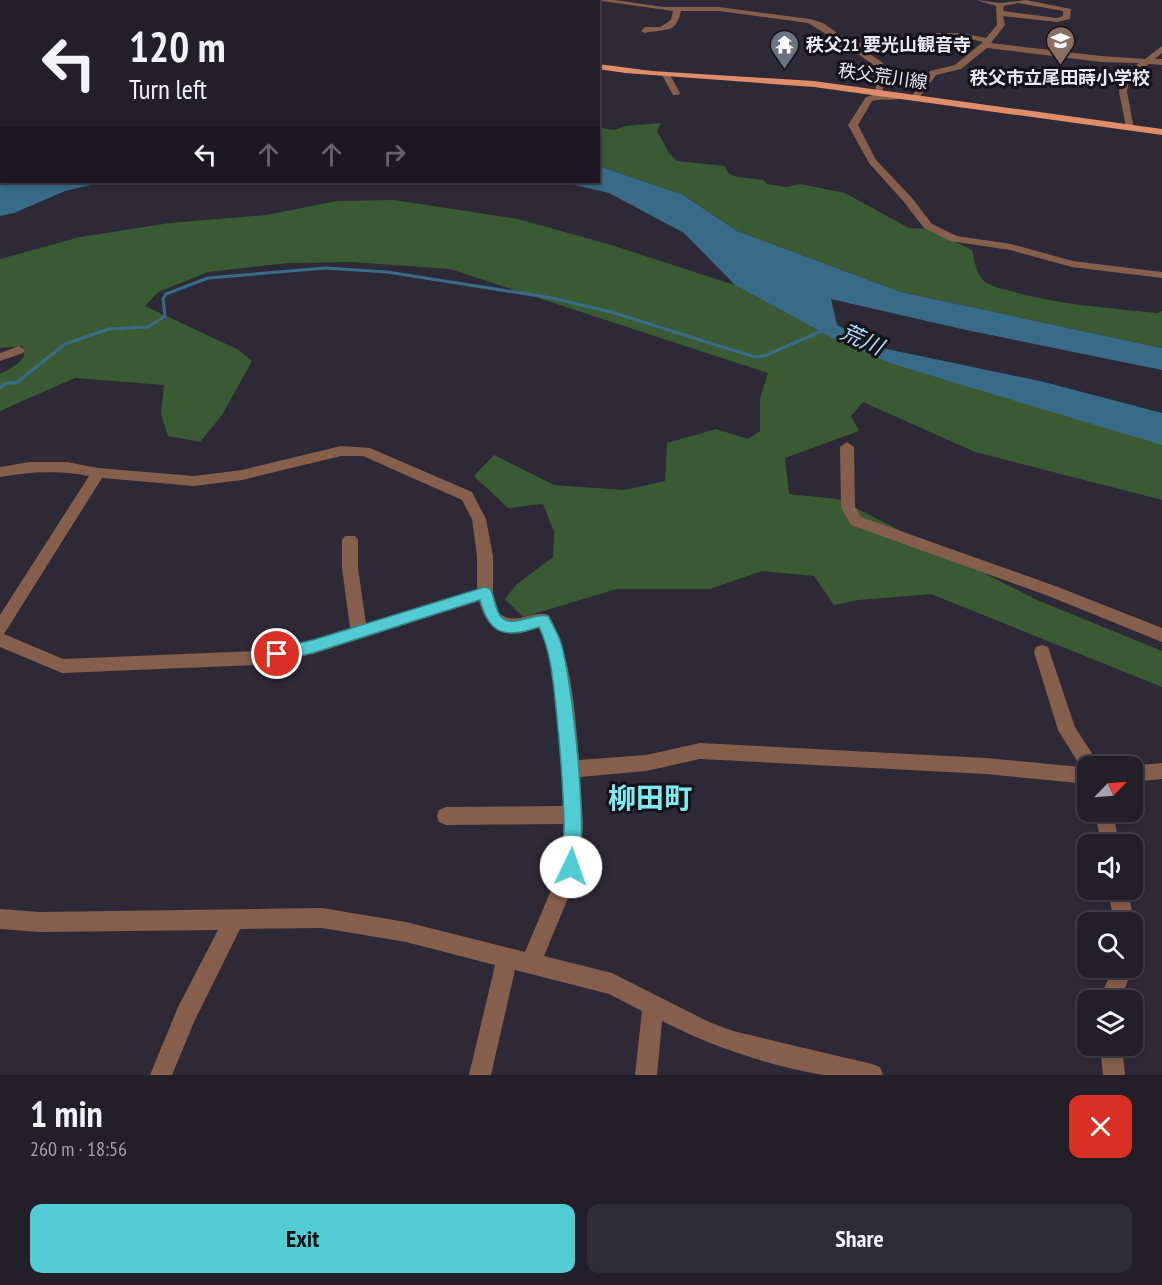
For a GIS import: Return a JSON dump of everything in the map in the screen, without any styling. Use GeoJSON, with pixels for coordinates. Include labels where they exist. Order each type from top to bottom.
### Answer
{"type":"FeatureCollection","features":[{"type":"Feature","properties":{"kind":"main road","name":"秩父荒川線"},"geometry":{"type":"LineString","coordinates":[[600,66],[666,75],[767,79],[879,92],[1162,132]]}},
{"type":"Feature","properties":{"kind":"street"},"geometry":{"type":"LineString","coordinates":[[600,0],[633,6],[719,9],[810,21],[874,59],[883,69],[879,92]]}},
{"type":"Feature","properties":{"kind":"street"},"geometry":{"type":"LineString","coordinates":[[980,0],[999,9],[1057,20],[1067,17],[1067,9],[1018,1],[999,9]]}},
{"type":"Feature","properties":{"kind":"street"},"geometry":{"type":"LineString","coordinates":[[645,32],[648,29],[666,28],[675,21],[678,9]]}},
{"type":"Feature","properties":{"kind":"street"},"geometry":{"type":"LineString","coordinates":[[999,9],[1001,25],[987,43],[958,67],[933,73],[909,96],[903,98],[879,96],[869,99],[853,125],[872,161],[908,200],[928,226],[954,238],[1011,247],[1072,264],[1162,275]]}},
{"type":"Feature","properties":{"kind":"street"},"geometry":{"type":"LineString","coordinates":[[666,28],[678,32]]}},
{"type":"Feature","properties":{"kind":"street"},"geometry":{"type":"LineString","coordinates":[[939,35],[962,35],[987,43],[1101,59],[1162,62]]}},
{"type":"Feature","properties":{"kind":"street"},"geometry":{"type":"LineString","coordinates":[[827,47],[874,46],[876,40]]}},
{"type":"Feature","properties":{"kind":"street"},"geometry":{"type":"LineString","coordinates":[[1131,127],[1123,92],[1125,79],[1162,49]]}},
{"type":"Feature","properties":{"kind":"street"},"geometry":{"type":"LineString","coordinates":[[666,75],[676,93]]}},
{"type":"Feature","properties":{"kind":"street"},"geometry":{"type":"LineString","coordinates":[[0,357],[19,350]]}},
{"type":"Feature","properties":{"kind":"street"},"geometry":{"type":"LineString","coordinates":[[847,447],[848,507],[856,521],[1052,591],[1162,635]]}},
{"type":"Feature","properties":{"kind":"street"},"geometry":{"type":"LineString","coordinates":[[0,472],[30,467],[67,467],[98,473],[194,481],[242,475],[341,451],[364,451],[467,495],[477,511],[481,525],[485,556],[485,593],[492,618],[507,627],[523,627],[543,620],[553,641],[559,670],[570,769],[571,867],[531,962]]}},
{"type":"Feature","properties":{"kind":"street"},"geometry":{"type":"LineString","coordinates":[[0,629],[98,473]]}},
{"type":"Feature","properties":{"kind":"street"},"geometry":{"type":"LineString","coordinates":[[350,540],[350,568],[359,632]]}},
{"type":"Feature","properties":{"kind":"street"},"geometry":{"type":"LineString","coordinates":[[0,640],[62,666],[258,658],[313,646],[485,593]]}},
{"type":"Feature","properties":{"kind":"street"},"geometry":{"type":"LineString","coordinates":[[1042,652],[1067,730],[1084,756]]}},
{"type":"Feature","properties":{"kind":"street"},"geometry":{"type":"LineString","coordinates":[[570,769],[646,763],[700,751],[907,761],[1077,775]]}},
{"type":"Feature","properties":{"kind":"street"},"geometry":{"type":"LineString","coordinates":[[1143,773],[1162,771]]}},
{"type":"Feature","properties":{"kind":"street"},"geometry":{"type":"LineString","coordinates":[[446,816],[572,815]]}},
{"type":"Feature","properties":{"kind":"street"},"geometry":{"type":"LineString","coordinates":[[0,918],[40,922],[322,918],[406,932],[612,984],[704,1032],[739,1044],[872,1075]]}},
{"type":"Feature","properties":{"kind":"street"},"geometry":{"type":"LineString","coordinates":[[161,1075],[186,1015],[234,919]]}},
{"type":"Feature","properties":{"kind":"street"},"geometry":{"type":"LineString","coordinates":[[480,1075],[507,958]]}},
{"type":"Feature","properties":{"kind":"street"},"geometry":{"type":"LineString","coordinates":[[646,1075],[652,1005]]}},
{"type":"Feature","properties":{"kind":"street"},"geometry":{"type":"LineString","coordinates":[[1112,1056],[1114,1075]]}},
{"type":"Feature","properties":{"kind":"green space"},"geometry":{"type":"Polygon","coordinates":[[[600,118],[602,128],[614,130],[626,126],[661,123],[657,131],[669,153],[677,161],[724,166],[729,174],[764,180],[767,184],[787,187],[800,184],[845,193],[909,228],[929,229],[972,250],[980,277],[993,286],[1067,303],[1157,313],[1162,311],[1162,348],[901,292],[737,231],[683,195],[600,166],[600,118]]]}},
{"type":"Feature","properties":{"kind":"green space"},"geometry":{"type":"Polygon","coordinates":[[[394,200],[518,219],[608,244],[735,285],[832,338],[889,363],[1162,443],[1162,500],[975,452],[863,402],[851,416],[859,431],[785,458],[789,494],[838,499],[1037,600],[1162,651],[1162,687],[931,594],[859,600],[834,605],[814,576],[762,571],[710,589],[617,589],[523,617],[505,599],[516,585],[553,557],[554,532],[543,504],[508,508],[474,476],[494,455],[554,485],[624,490],[665,481],[667,443],[716,429],[748,439],[760,431],[760,399],[768,373],[450,269],[352,262],[288,263],[208,272],[158,292],[145,306],[239,350],[252,361],[222,415],[200,442],[168,436],[161,414],[164,385],[75,378],[0,411],[0,374],[16,365],[24,357],[23,346],[0,348],[0,259],[80,237],[170,223],[266,215],[337,201],[394,200]]]}},
{"type":"Feature","properties":{"kind":"water","name":"荒川"},"geometry":{"type":"Polygon","coordinates":[[[600,166],[683,195],[737,231],[901,292],[1162,348],[1162,370],[966,330],[831,299],[837,325],[882,348],[1044,382],[1162,413],[1162,445],[889,363],[832,338],[735,285],[684,233],[609,193],[566,183],[600,183],[600,166]]]}},
{"type":"Feature","properties":{"kind":"water"},"geometry":{"type":"Polygon","coordinates":[[[0,183],[100,183],[65,191],[14,213],[0,216],[0,183]]]}},
{"type":"Feature","properties":{"kind":"waterway"},"geometry":{"type":"LineString","coordinates":[[0,388],[6,383],[16,383],[65,344],[109,329],[148,327],[165,316],[163,299],[166,294],[208,278],[326,268],[387,272],[552,298],[611,312],[755,357],[764,356],[822,331]]}},
{"type":"Feature","properties":{"kind":"place","name":"秩父市立尾田蒔小学校"},"geometry":{"type":"Point","coordinates":[1060,66]}},
{"type":"Feature","properties":{"kind":"place","name":"秩父21 要光山観音寺"},"geometry":{"type":"Point","coordinates":[785,70]}},
{"type":"Feature","properties":{"kind":"district","name":"柳田町"},"geometry":{"type":"Point","coordinates":[650,797]}},
{"type":"Feature","properties":{"kind":"route"},"geometry":{"type":"LineString","coordinates":[[277,654],[313,646],[485,593],[492,618],[498,623],[507,627],[523,627],[543,620],[553,641],[559,670],[570,769],[573,830],[571,867]]}}]}
